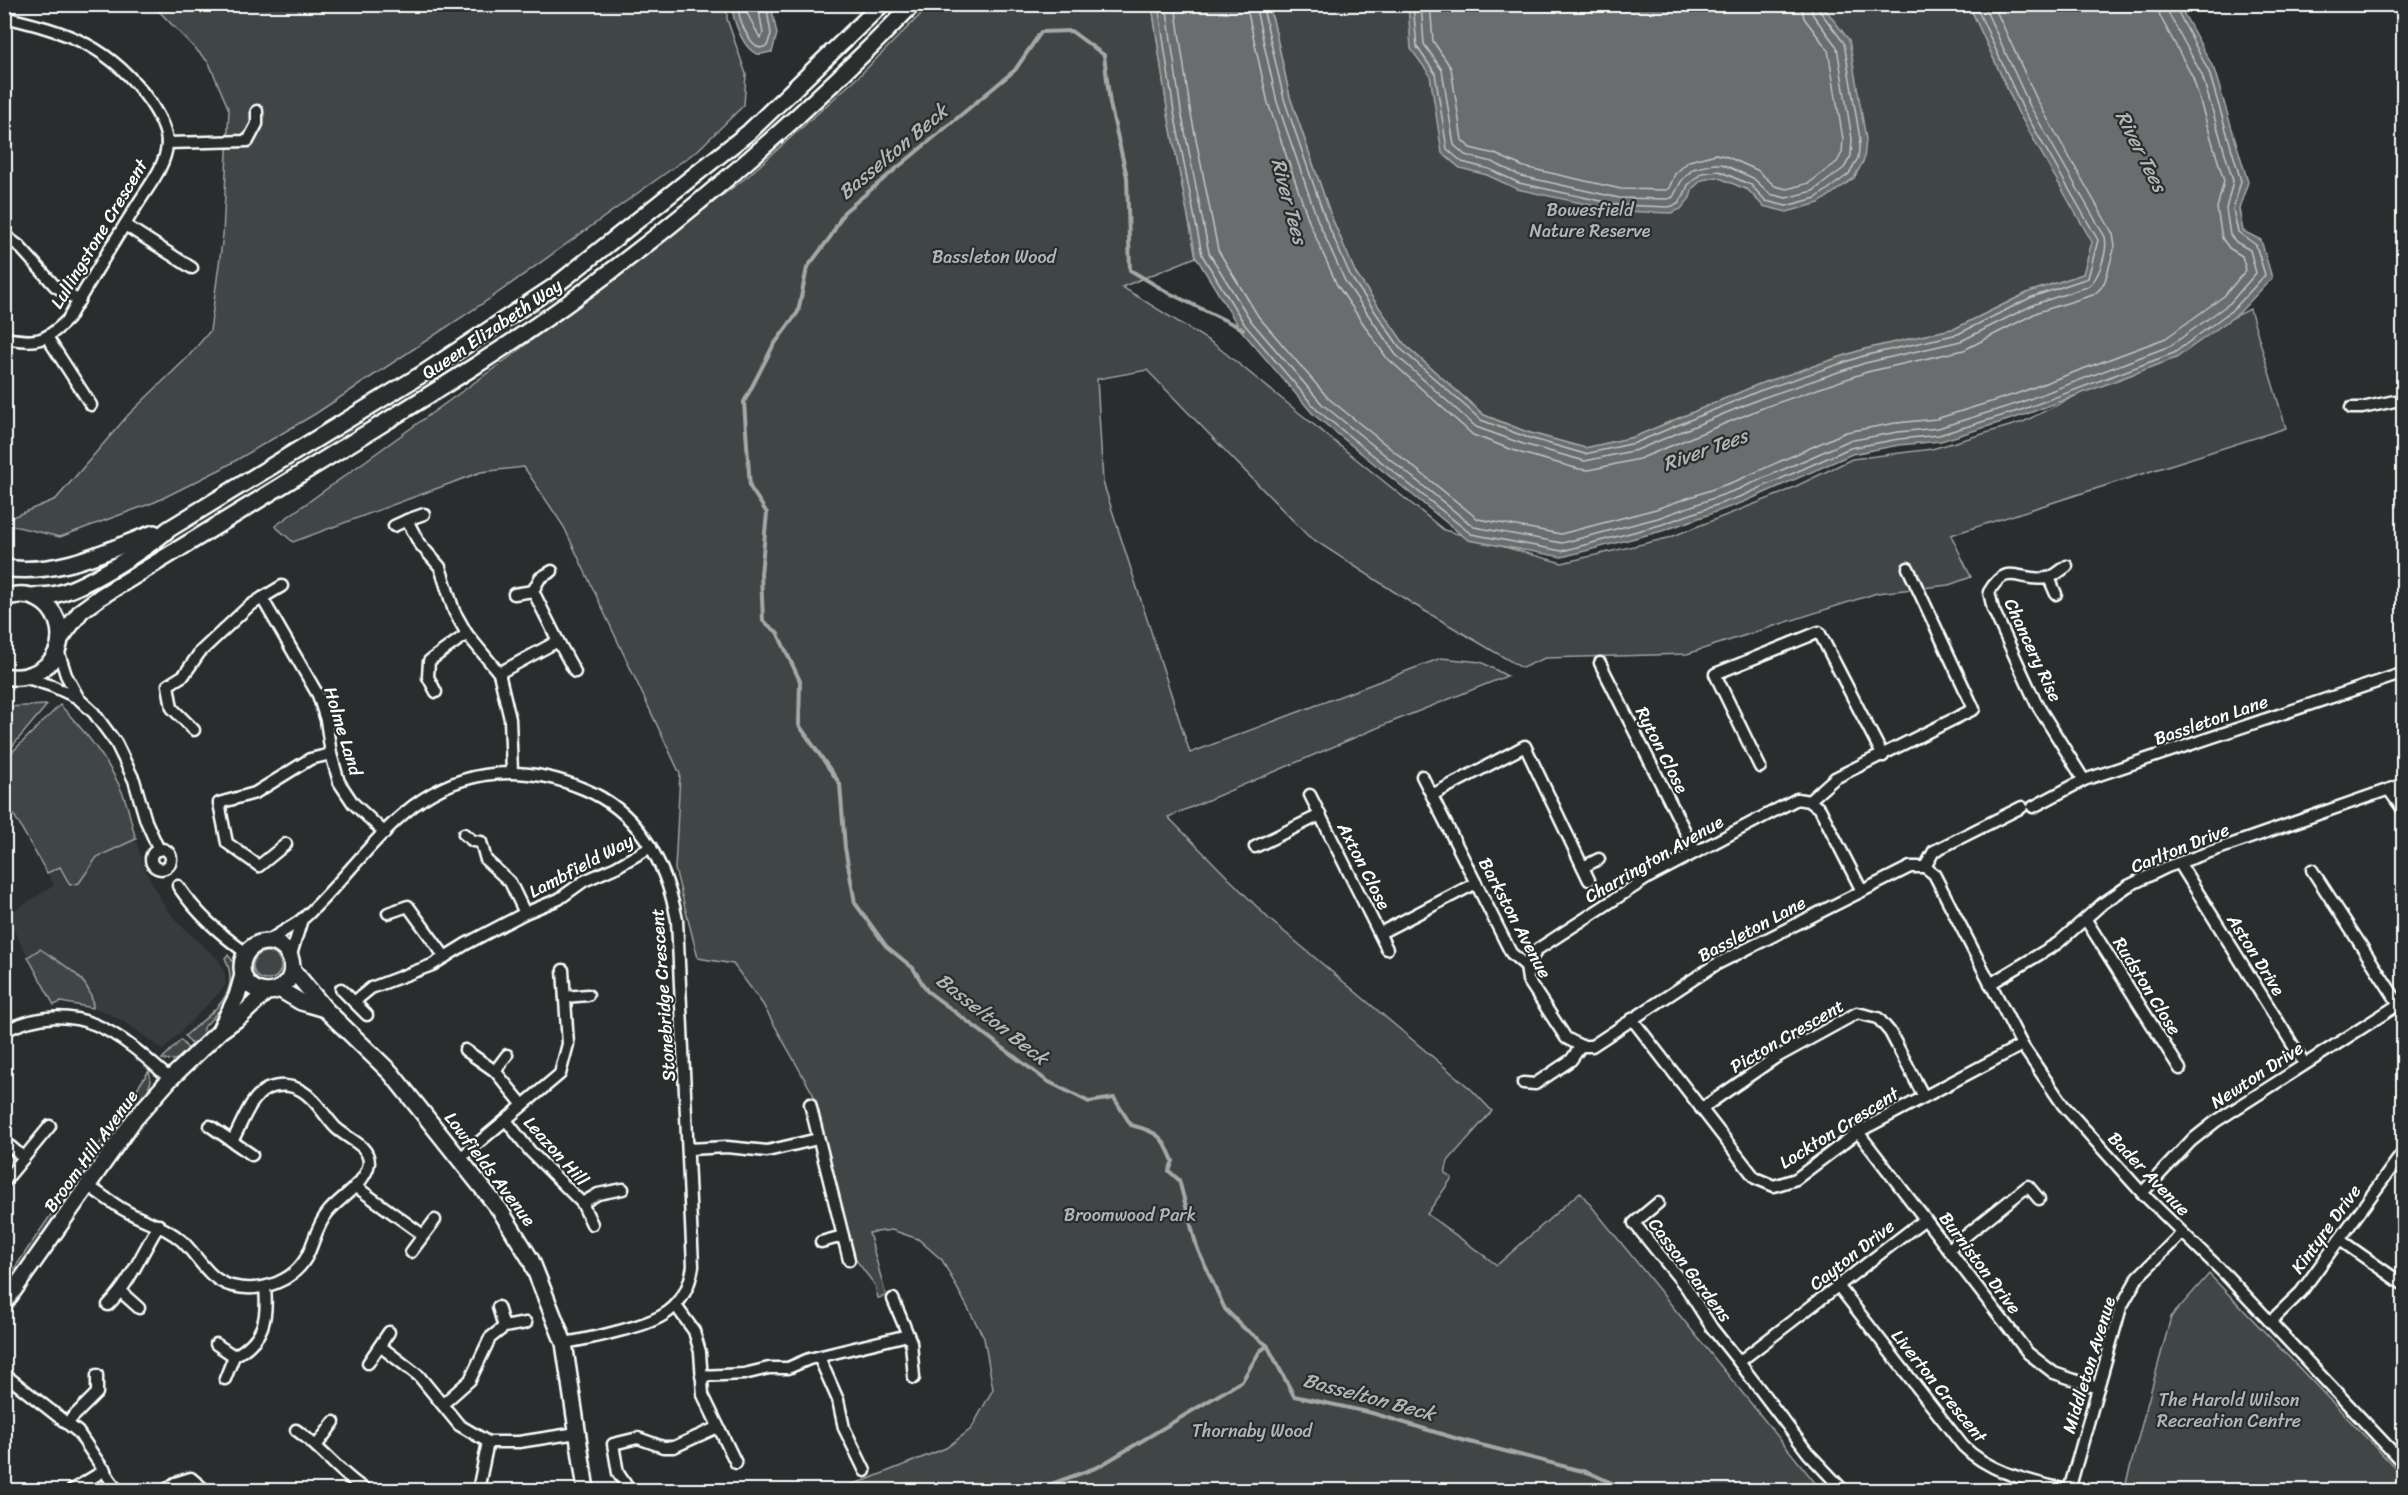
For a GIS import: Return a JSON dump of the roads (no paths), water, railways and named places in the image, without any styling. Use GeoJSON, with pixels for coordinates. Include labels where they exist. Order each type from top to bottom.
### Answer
{"type":"FeatureCollection","features":[{"type":"Feature","properties":{"kind":"street","name":"Queen Elizabeth Way"},"geometry":{"type":"LineString","coordinates":[[7,595],[54,595],[77,587],[152,543],[169,529],[424,373],[555,286],[749,132],[882,4]]}},
{"type":"Feature","properties":{"kind":"street","name":"Queen Elizabeth Way"},"geometry":{"type":"LineString","coordinates":[[24,677],[38,672],[50,663],[81,611],[100,597],[435,392],[568,304],[672,224],[765,146],[864,55],[913,4]]}},
{"type":"Feature","properties":{"kind":"street","name":"Lullingstone Crescent"},"geometry":{"type":"LineString","coordinates":[[4,17],[51,28],[75,37],[91,45],[116,64],[135,83],[160,116],[167,143],[157,172],[68,319],[47,337]]}},
{"type":"Feature","properties":{"kind":"street"},"geometry":{"type":"LineString","coordinates":[[167,143],[248,141],[257,124],[257,111]]}},
{"type":"Feature","properties":{"kind":"street"},"geometry":{"type":"LineString","coordinates":[[125,225],[192,268]]}},
{"type":"Feature","properties":{"kind":"street"},"geometry":{"type":"LineString","coordinates":[[4,235],[19,246],[55,286],[78,301]]}},
{"type":"Feature","properties":{"kind":"street"},"geometry":{"type":"LineString","coordinates":[[4,338],[30,342],[47,337],[91,405]]}},
{"type":"Feature","properties":{"kind":"street"},"geometry":{"type":"LineString","coordinates":[[2351,408],[2362,408],[2403,399]]}},
{"type":"Feature","properties":{"kind":"street"},"geometry":{"type":"LineString","coordinates":[[394,526],[424,514]]}},
{"type":"Feature","properties":{"kind":"street"},"geometry":{"type":"LineString","coordinates":[[407,520],[419,543],[440,567],[454,611],[467,634],[499,673],[510,719],[512,772]]}},
{"type":"Feature","properties":{"kind":"street"},"geometry":{"type":"LineString","coordinates":[[4,568],[39,570],[62,567],[169,529]]}},
{"type":"Feature","properties":{"kind":"street"},"geometry":{"type":"LineString","coordinates":[[2056,594],[2049,578],[2067,566]]}},
{"type":"Feature","properties":{"kind":"street","name":"Charrington Avenue"},"geometry":{"type":"LineString","coordinates":[[1526,966],[1538,949],[1649,877],[1797,799],[1809,801],[1835,778],[1974,709],[1908,568]]}},
{"type":"Feature","properties":{"kind":"street"},"geometry":{"type":"LineString","coordinates":[[533,591],[540,578],[552,571]]}},
{"type":"Feature","properties":{"kind":"street","name":"Chancery Rise"},"geometry":{"type":"LineString","coordinates":[[2049,578],[2006,574],[1996,579],[1989,592],[1993,609],[2036,703],[2084,780]]}},
{"type":"Feature","properties":{"kind":"street"},"geometry":{"type":"LineString","coordinates":[[194,730],[172,708],[168,685],[184,675],[200,652],[248,607],[282,586]]}},
{"type":"Feature","properties":{"kind":"street"},"geometry":{"type":"LineString","coordinates":[[514,594],[533,591]]}},
{"type":"Feature","properties":{"kind":"street"},"geometry":{"type":"LineString","coordinates":[[533,591],[575,672]]}},
{"type":"Feature","properties":{"kind":"street"},"geometry":{"type":"LineString","coordinates":[[33,596],[53,612],[60,627],[59,645],[66,675],[79,699]]}},
{"type":"Feature","properties":{"kind":"street","name":"Holme Land"},"geometry":{"type":"LineString","coordinates":[[262,598],[318,695],[326,720],[330,754],[339,782],[353,803],[385,833]]}},
{"type":"Feature","properties":{"kind":"street"},"geometry":{"type":"LineString","coordinates":[[1760,767],[1715,674],[1819,633],[1883,756]]}},
{"type":"Feature","properties":{"kind":"street"},"geometry":{"type":"LineString","coordinates":[[436,692],[429,677],[429,661],[467,634]]}},
{"type":"Feature","properties":{"kind":"street"},"geometry":{"type":"LineString","coordinates":[[499,673],[558,641]]}},
{"type":"Feature","properties":{"kind":"street","name":"Ryton Close"},"geometry":{"type":"LineString","coordinates":[[1600,663],[1695,851]]}},
{"type":"Feature","properties":{"kind":"street","name":"Bassleton Lane"},"geometry":{"type":"LineString","coordinates":[[1523,1083],[1534,1084],[1571,1060],[1581,1046],[1592,1046],[1715,965],[1910,867],[1925,867],[1934,851],[2005,816],[2084,780],[2403,673]]}},
{"type":"Feature","properties":{"kind":"street"},"geometry":{"type":"LineString","coordinates":[[5,677],[24,677],[52,686],[79,699],[94,713],[116,742],[134,780],[146,821],[159,850]]}},
{"type":"Feature","properties":{"kind":"street"},"geometry":{"type":"LineString","coordinates":[[1432,795],[1525,746],[1589,880]]}},
{"type":"Feature","properties":{"kind":"street"},"geometry":{"type":"LineString","coordinates":[[286,844],[259,866],[227,843],[219,803],[255,793],[310,759],[330,754]]}},
{"type":"Feature","properties":{"kind":"street","name":"Stonebridge Crescent"},"geometry":{"type":"LineString","coordinates":[[267,942],[302,919],[414,806],[447,786],[481,775],[512,772],[563,780],[593,792],[626,816],[651,847],[668,880],[677,920],[689,1149],[693,1266],[691,1281],[676,1306],[665,1316],[650,1323],[564,1343]]}},
{"type":"Feature","properties":{"kind":"street","name":"Barkston Avenue"},"geometry":{"type":"LineString","coordinates":[[1422,776],[1511,953],[1526,966],[1528,980],[1566,1038],[1581,1046]]}},
{"type":"Feature","properties":{"kind":"street","name":"Carlton Drive"},"geometry":{"type":"LineString","coordinates":[[1990,984],[2058,943],[2102,904],[2128,886],[2180,864],[2403,784]]}},
{"type":"Feature","properties":{"kind":"street"},"geometry":{"type":"LineString","coordinates":[[2389,790],[2403,811]]}},
{"type":"Feature","properties":{"kind":"street","name":"Axton Close"},"geometry":{"type":"LineString","coordinates":[[1310,795],[1387,949]]}},
{"type":"Feature","properties":{"kind":"street"},"geometry":{"type":"LineString","coordinates":[[1809,801],[1820,809],[1862,891]]}},
{"type":"Feature","properties":{"kind":"street","name":"Axton Close"},"geometry":{"type":"LineString","coordinates":[[1255,847],[1320,815]]}},
{"type":"Feature","properties":{"kind":"street"},"geometry":{"type":"LineString","coordinates":[[2005,816],[2011,827]]}},
{"type":"Feature","properties":{"kind":"street","name":"Lambfield Way"},"geometry":{"type":"LineString","coordinates":[[464,834],[473,841],[481,842],[486,860],[510,882],[525,913]]}},
{"type":"Feature","properties":{"kind":"street","name":"Lambfield Way"},"geometry":{"type":"LineString","coordinates":[[354,1002],[371,988],[408,976],[525,913],[559,899],[584,880],[616,867],[651,847]]}},
{"type":"Feature","properties":{"kind":"street"},"geometry":{"type":"LineString","coordinates":[[1582,867],[1599,859]]}},
{"type":"Feature","properties":{"kind":"street","name":"Aston Drive"},"geometry":{"type":"LineString","coordinates":[[2180,864],[2304,1063]]}},
{"type":"Feature","properties":{"kind":"street","name":"Bader Avenue"},"geometry":{"type":"LineString","coordinates":[[1925,867],[1934,874],[2022,1045],[2063,1105],[2142,1193],[2270,1322],[2403,1464]]}},
{"type":"Feature","properties":{"kind":"street"},"geometry":{"type":"LineString","coordinates":[[2312,870],[2401,1003]]}},
{"type":"Feature","properties":{"kind":"street","name":"Axton Close"},"geometry":{"type":"LineString","coordinates":[[1380,933],[1476,883]]}},
{"type":"Feature","properties":{"kind":"street"},"geometry":{"type":"LineString","coordinates":[[178,886],[191,905],[214,929],[246,953]]}},
{"type":"Feature","properties":{"kind":"street"},"geometry":{"type":"LineString","coordinates":[[388,913],[408,906],[445,957]]}},
{"type":"Feature","properties":{"kind":"street","name":"Stonebridge Crescent"},"geometry":{"type":"LineString","coordinates":[[291,964],[302,919]]}},
{"type":"Feature","properties":{"kind":"street","name":"Rudston Close"},"geometry":{"type":"LineString","coordinates":[[2086,920],[2180,1069]]}},
{"type":"Feature","properties":{"kind":"street"},"geometry":{"type":"LineString","coordinates":[[267,942],[278,945],[285,950],[291,964],[288,981],[273,991],[256,990],[247,983],[243,975],[243,961],[246,953],[253,946],[267,942]]}},
{"type":"Feature","properties":{"kind":"street","name":"Lowfields Avenue"},"geometry":{"type":"LineString","coordinates":[[291,964],[325,1009],[391,1073],[500,1210],[531,1260],[564,1343],[586,1491]]}},
{"type":"Feature","properties":{"kind":"street"},"geometry":{"type":"LineString","coordinates":[[459,1158],[560,1074],[568,1044],[563,970]]}},
{"type":"Feature","properties":{"kind":"street","name":"Broom Hill Avenue"},"geometry":{"type":"LineString","coordinates":[[220,1031],[237,996],[243,975]]}},
{"type":"Feature","properties":{"kind":"street"},"geometry":{"type":"LineString","coordinates":[[341,989],[367,1015]]}},
{"type":"Feature","properties":{"kind":"street","name":"Lowfields Avenue"},"geometry":{"type":"LineString","coordinates":[[273,991],[325,1009]]}},
{"type":"Feature","properties":{"kind":"street","name":"Broom Hill Avenue"},"geometry":{"type":"LineString","coordinates":[[4,1304],[133,1121],[170,1079],[220,1031],[273,991]]}},
{"type":"Feature","properties":{"kind":"street"},"geometry":{"type":"LineString","coordinates":[[565,997],[588,995]]}},
{"type":"Feature","properties":{"kind":"street","name":"Newton Drive"},"geometry":{"type":"LineString","coordinates":[[2142,1193],[2191,1141],[2304,1063],[2401,1003]]}},
{"type":"Feature","properties":{"kind":"street","name":"Picton Crescent"},"geometry":{"type":"LineString","coordinates":[[1701,1109],[1776,1058],[1857,1013],[1878,1018],[1890,1032],[1923,1095]]}},
{"type":"Feature","properties":{"kind":"street"},"geometry":{"type":"LineString","coordinates":[[5,1029],[20,1023],[45,1018],[72,1019],[92,1023],[134,1046],[170,1079]]}},
{"type":"Feature","properties":{"kind":"street","name":"Lockton Crescent"},"geometry":{"type":"LineString","coordinates":[[1632,1019],[1755,1178],[1774,1186],[1796,1179],[1858,1131],[2022,1045]]}},
{"type":"Feature","properties":{"kind":"street"},"geometry":{"type":"LineString","coordinates":[[465,1050],[495,1071],[524,1105]]}},
{"type":"Feature","properties":{"kind":"street"},"geometry":{"type":"LineString","coordinates":[[495,1071],[507,1055]]}},
{"type":"Feature","properties":{"kind":"street"},"geometry":{"type":"LineString","coordinates":[[88,1186],[126,1212],[159,1225],[183,1242],[202,1266],[220,1281],[230,1286],[249,1289],[264,1287],[292,1275],[302,1264],[321,1221],[364,1174],[369,1165],[368,1157],[363,1148],[339,1131],[304,1092],[281,1085],[260,1094],[232,1141]]}},
{"type":"Feature","properties":{"kind":"street"},"geometry":{"type":"LineString","coordinates":[[810,1104],[849,1260]]}},
{"type":"Feature","properties":{"kind":"street","name":"Leazon Hill"},"geometry":{"type":"LineString","coordinates":[[506,1120],[530,1151],[582,1203],[592,1224]]}},
{"type":"Feature","properties":{"kind":"street"},"geometry":{"type":"LineString","coordinates":[[4,1182],[50,1126]]}},
{"type":"Feature","properties":{"kind":"street"},"geometry":{"type":"LineString","coordinates":[[210,1126],[252,1155]]}},
{"type":"Feature","properties":{"kind":"street","name":"Burniston Drive"},"geometry":{"type":"LineString","coordinates":[[1858,1131],[2028,1353],[2054,1373],[2098,1388]]}},
{"type":"Feature","properties":{"kind":"street"},"geometry":{"type":"LineString","coordinates":[[689,1149],[728,1147],[767,1151],[818,1139]]}},
{"type":"Feature","properties":{"kind":"street"},"geometry":{"type":"LineString","coordinates":[[4,1141],[24,1158]]}},
{"type":"Feature","properties":{"kind":"street","name":"Kintyre Drive"},"geometry":{"type":"LineString","coordinates":[[2270,1322],[2301,1292],[2403,1151]]}},
{"type":"Feature","properties":{"kind":"street"},"geometry":{"type":"LineString","coordinates":[[355,1186],[423,1235]]}},
{"type":"Feature","properties":{"kind":"street"},"geometry":{"type":"LineString","coordinates":[[1949,1249],[2028,1186],[2038,1199]]}},
{"type":"Feature","properties":{"kind":"street","name":"Leazon Hill"},"geometry":{"type":"LineString","coordinates":[[582,1203],[598,1194],[623,1189]]}},
{"type":"Feature","properties":{"kind":"street","name":"Casson Gardens"},"geometry":{"type":"LineString","coordinates":[[1658,1203],[1634,1223],[1686,1287],[1712,1328],[1808,1453],[1843,1491]]}},
{"type":"Feature","properties":{"kind":"street","name":"Cayton Drive"},"geometry":{"type":"LineString","coordinates":[[1739,1362],[1839,1287],[1925,1218]]}},
{"type":"Feature","properties":{"kind":"street"},"geometry":{"type":"LineString","coordinates":[[411,1252],[435,1220]]}},
{"type":"Feature","properties":{"kind":"street"},"geometry":{"type":"LineString","coordinates":[[108,1305],[121,1292],[159,1225]]}},
{"type":"Feature","properties":{"kind":"street","name":"Middleton Avenue"},"geometry":{"type":"LineString","coordinates":[[2068,1491],[2121,1307],[2138,1277],[2182,1233]]}},
{"type":"Feature","properties":{"kind":"street"},"geometry":{"type":"LineString","coordinates":[[821,1242],[843,1236]]}},
{"type":"Feature","properties":{"kind":"street"},"geometry":{"type":"LineString","coordinates":[[2340,1240],[2403,1285]]}},
{"type":"Feature","properties":{"kind":"street"},"geometry":{"type":"LineString","coordinates":[[225,1379],[234,1356],[253,1342],[263,1326],[267,1307],[264,1287]]}},
{"type":"Feature","properties":{"kind":"street","name":"Liverton Crescent"},"geometry":{"type":"LineString","coordinates":[[1839,1287],[1974,1457],[2014,1477],[2068,1491]]}},
{"type":"Feature","properties":{"kind":"street"},"geometry":{"type":"LineString","coordinates":[[121,1292],[139,1308]]}},
{"type":"Feature","properties":{"kind":"street"},"geometry":{"type":"LineString","coordinates":[[893,1299],[908,1335],[914,1378]]}},
{"type":"Feature","properties":{"kind":"street"},"geometry":{"type":"LineString","coordinates":[[676,1306],[694,1331],[700,1352],[703,1395],[736,1463]]}},
{"type":"Feature","properties":{"kind":"street"},"geometry":{"type":"LineString","coordinates":[[498,1308],[504,1327]]}},
{"type":"Feature","properties":{"kind":"street"},"geometry":{"type":"LineString","coordinates":[[443,1404],[470,1380],[490,1338],[504,1327],[526,1323]]}},
{"type":"Feature","properties":{"kind":"street"},"geometry":{"type":"LineString","coordinates":[[368,1363],[389,1332]]}},
{"type":"Feature","properties":{"kind":"street"},"geometry":{"type":"LineString","coordinates":[[701,1376],[744,1374],[769,1368],[788,1368],[819,1357],[908,1335]]}},
{"type":"Feature","properties":{"kind":"street"},"geometry":{"type":"LineString","coordinates":[[216,1344],[234,1356]]}},
{"type":"Feature","properties":{"kind":"street"},"geometry":{"type":"LineString","coordinates":[[380,1346],[420,1376],[459,1425],[488,1442],[519,1442],[577,1433]]}},
{"type":"Feature","properties":{"kind":"street"},"geometry":{"type":"LineString","coordinates":[[819,1357],[838,1400],[844,1428],[865,1471]]}},
{"type":"Feature","properties":{"kind":"street"},"geometry":{"type":"LineString","coordinates":[[4,1374],[68,1422],[86,1441],[117,1491]]}},
{"type":"Feature","properties":{"kind":"street"},"geometry":{"type":"LineString","coordinates":[[68,1422],[97,1393],[97,1375]]}},
{"type":"Feature","properties":{"kind":"street"},"geometry":{"type":"LineString","coordinates":[[317,1445],[334,1422]]}},
{"type":"Feature","properties":{"kind":"street"},"geometry":{"type":"LineString","coordinates":[[626,1485],[618,1473],[614,1444],[638,1438],[663,1447],[674,1447],[718,1428]]}},
{"type":"Feature","properties":{"kind":"street"},"geometry":{"type":"LineString","coordinates":[[296,1430],[317,1445],[351,1481],[366,1491]]}},
{"type":"Feature","properties":{"kind":"street"},"geometry":{"type":"LineString","coordinates":[[478,1491],[488,1442]]}},
{"type":"Feature","properties":{"kind":"street"},"geometry":{"type":"LineString","coordinates":[[72,1491],[105,1470]]}},
{"type":"Feature","properties":{"kind":"street"},"geometry":{"type":"LineString","coordinates":[[166,1491],[175,1483],[191,1478],[205,1491]]}},
{"type":"Feature","properties":{"kind":"water"},"geometry":{"type":"Polygon","coordinates":[[[732,5],[771,5],[777,34],[772,52],[758,54],[748,46],[736,25],[732,5]]]}},
{"type":"Feature","properties":{"kind":"water","name":"River Tees"},"geometry":{"type":"Polygon","coordinates":[[[1152,5],[1267,5],[1273,20],[1290,97],[1331,216],[1356,274],[1405,345],[1484,415],[1527,432],[1585,448],[1634,437],[1757,385],[1861,350],[1956,328],[2029,292],[2083,274],[2092,242],[2018,112],[1969,5],[2179,5],[2214,69],[2248,182],[2239,209],[2243,231],[2261,240],[2272,278],[2239,313],[2176,358],[2024,415],[1941,441],[1899,445],[1852,454],[1744,502],[1662,531],[1562,557],[1468,540],[1313,414],[1240,329],[1196,257],[1168,114],[1152,5]]]}},
{"type":"Feature","properties":{"kind":"water"},"geometry":{"type":"Polygon","coordinates":[[[1408,5],[1822,5],[1849,40],[1866,139],[1864,160],[1854,178],[1819,203],[1787,212],[1763,206],[1748,190],[1717,177],[1702,180],[1693,188],[1690,198],[1681,209],[1671,213],[1618,211],[1517,189],[1487,175],[1460,168],[1442,153],[1430,75],[1411,49],[1408,5]]]}},
{"type":"Feature","properties":{"kind":"waterway","name":"Basselton Beck"},"geometry":{"type":"LineString","coordinates":[[1243,329],[1167,292],[1130,270],[1127,177],[1110,104],[1104,55],[1071,31],[1041,32],[1015,70],[844,212],[831,236],[807,268],[798,312],[773,346],[744,402],[750,487],[767,513],[761,574],[763,621],[777,632],[800,681],[799,725],[840,784],[845,848],[855,903],[886,946],[913,968],[927,991],[1047,1081],[1089,1102],[1114,1098],[1131,1125],[1148,1130],[1162,1140],[1173,1161],[1169,1171],[1179,1180],[1197,1248],[1225,1309],[1245,1329],[1267,1345],[1294,1396],[1372,1413],[1458,1439],[1590,1473],[1627,1490]]}},
{"type":"Feature","properties":{"kind":"waterway"},"geometry":{"type":"LineString","coordinates":[[1035,1490],[1098,1467],[1242,1381],[1260,1351],[1267,1346]]}},
{"type":"Feature","properties":{"kind":"park label","name":"Bowesfield Nature Reserve"},"geometry":{"type":"Point","coordinates":[1590,220]}},
{"type":"Feature","properties":{"kind":"park label","name":"Bassleton Wood"},"geometry":{"type":"Point","coordinates":[994,257]}},
{"type":"Feature","properties":{"kind":"park label","name":"Broomwood Park"},"geometry":{"type":"Point","coordinates":[1130,1215]}},
{"type":"Feature","properties":{"kind":"park label","name":"The Harold Wilson Recreation Centre"},"geometry":{"type":"Point","coordinates":[2229,1410]}},
{"type":"Feature","properties":{"kind":"park label","name":"Thornaby Wood"},"geometry":{"type":"Point","coordinates":[1252,1431]}}]}
